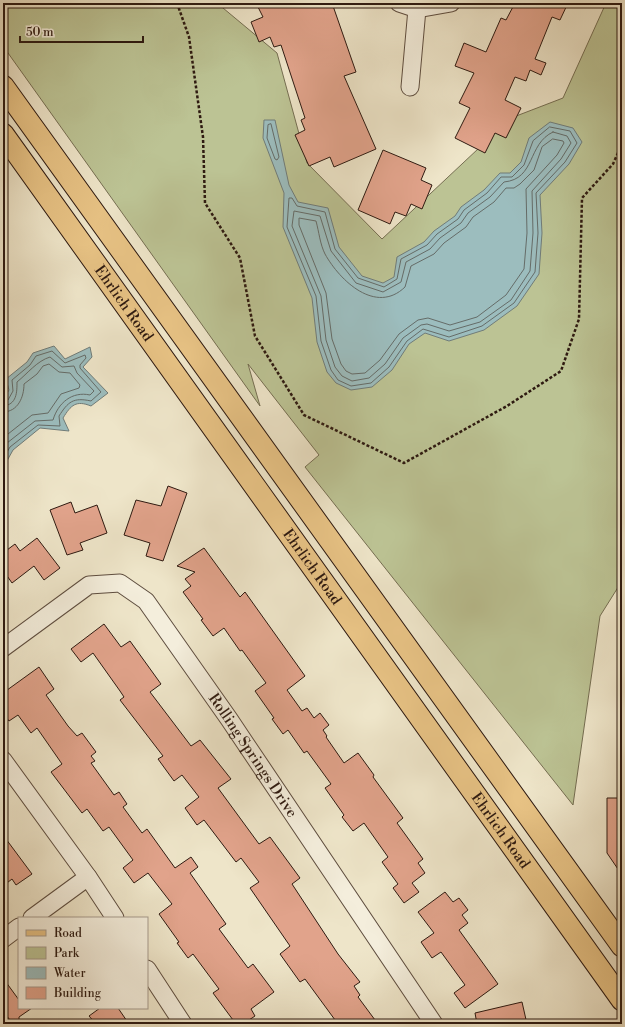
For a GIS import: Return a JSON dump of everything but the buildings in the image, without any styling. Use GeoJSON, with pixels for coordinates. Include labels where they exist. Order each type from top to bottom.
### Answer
{"type":"FeatureCollection","features":[{"type":"Feature","properties":{"kind":"main road","name":"Ehrlich Road"},"geometry":{"type":"LineString","coordinates":[[3,86],[622,946]]}},
{"type":"Feature","properties":{"kind":"main road","name":"Ehrlich Road"},"geometry":{"type":"LineString","coordinates":[[3,134],[622,1000]]}},
{"type":"Feature","properties":{"kind":"street"},"geometry":{"type":"LineString","coordinates":[[399,3],[417,9],[451,3]]}},
{"type":"Feature","properties":{"kind":"street"},"geometry":{"type":"LineString","coordinates":[[410,87],[417,9]]}},
{"type":"Feature","properties":{"kind":"street","name":"Rolling Springs Drive"},"geometry":{"type":"LineString","coordinates":[[3,648],[89,585],[120,583],[146,601],[229,719],[434,1024]]}},
{"type":"Feature","properties":{"kind":"street"},"geometry":{"type":"LineString","coordinates":[[3,760],[88,877],[114,917]]}},
{"type":"Feature","properties":{"kind":"street"},"geometry":{"type":"LineString","coordinates":[[33,917],[88,877]]}},
{"type":"Feature","properties":{"kind":"street"},"geometry":{"type":"LineString","coordinates":[[3,939],[18,928]]}},
{"type":"Feature","properties":{"kind":"street"},"geometry":{"type":"LineString","coordinates":[[148,970],[183,1024]]}},
{"type":"Feature","properties":{"kind":"path"},"geometry":{"type":"LineString","coordinates":[[177,3],[189,37],[203,137],[205,203],[240,258],[255,336],[304,415],[404,463],[507,406],[560,371],[579,319],[582,198],[613,164],[622,144]]}},
{"type":"Feature","properties":{"kind":"green space"},"geometry":{"type":"Polygon","coordinates":[[[3,3],[217,3],[277,53],[307,163],[382,239],[511,118],[563,98],[606,3],[622,3],[622,581],[600,616],[573,805],[305,467],[319,455],[248,364],[260,406],[3,46],[3,3]]]}},
{"type":"Feature","properties":{"kind":"water"},"geometry":{"type":"Polygon","coordinates":[[[264,120],[275,120],[289,185],[298,202],[328,208],[339,247],[362,276],[383,283],[394,277],[397,257],[424,242],[434,231],[455,216],[461,207],[484,190],[500,173],[510,173],[521,162],[529,138],[550,122],[573,128],[582,142],[569,164],[540,195],[542,233],[539,274],[517,306],[484,330],[449,341],[425,333],[409,344],[392,370],[372,387],[351,390],[336,383],[327,372],[317,342],[312,298],[283,227],[284,193],[263,138],[264,120]]]}},
{"type":"Feature","properties":{"kind":"water"},"geometry":{"type":"Polygon","coordinates":[[[54,346],[65,359],[90,347],[92,357],[83,367],[108,393],[91,406],[86,404],[78,404],[71,407],[63,418],[69,431],[40,428],[13,450],[3,468],[3,400],[9,390],[6,379],[27,362],[33,353],[54,346]]]}}]}
